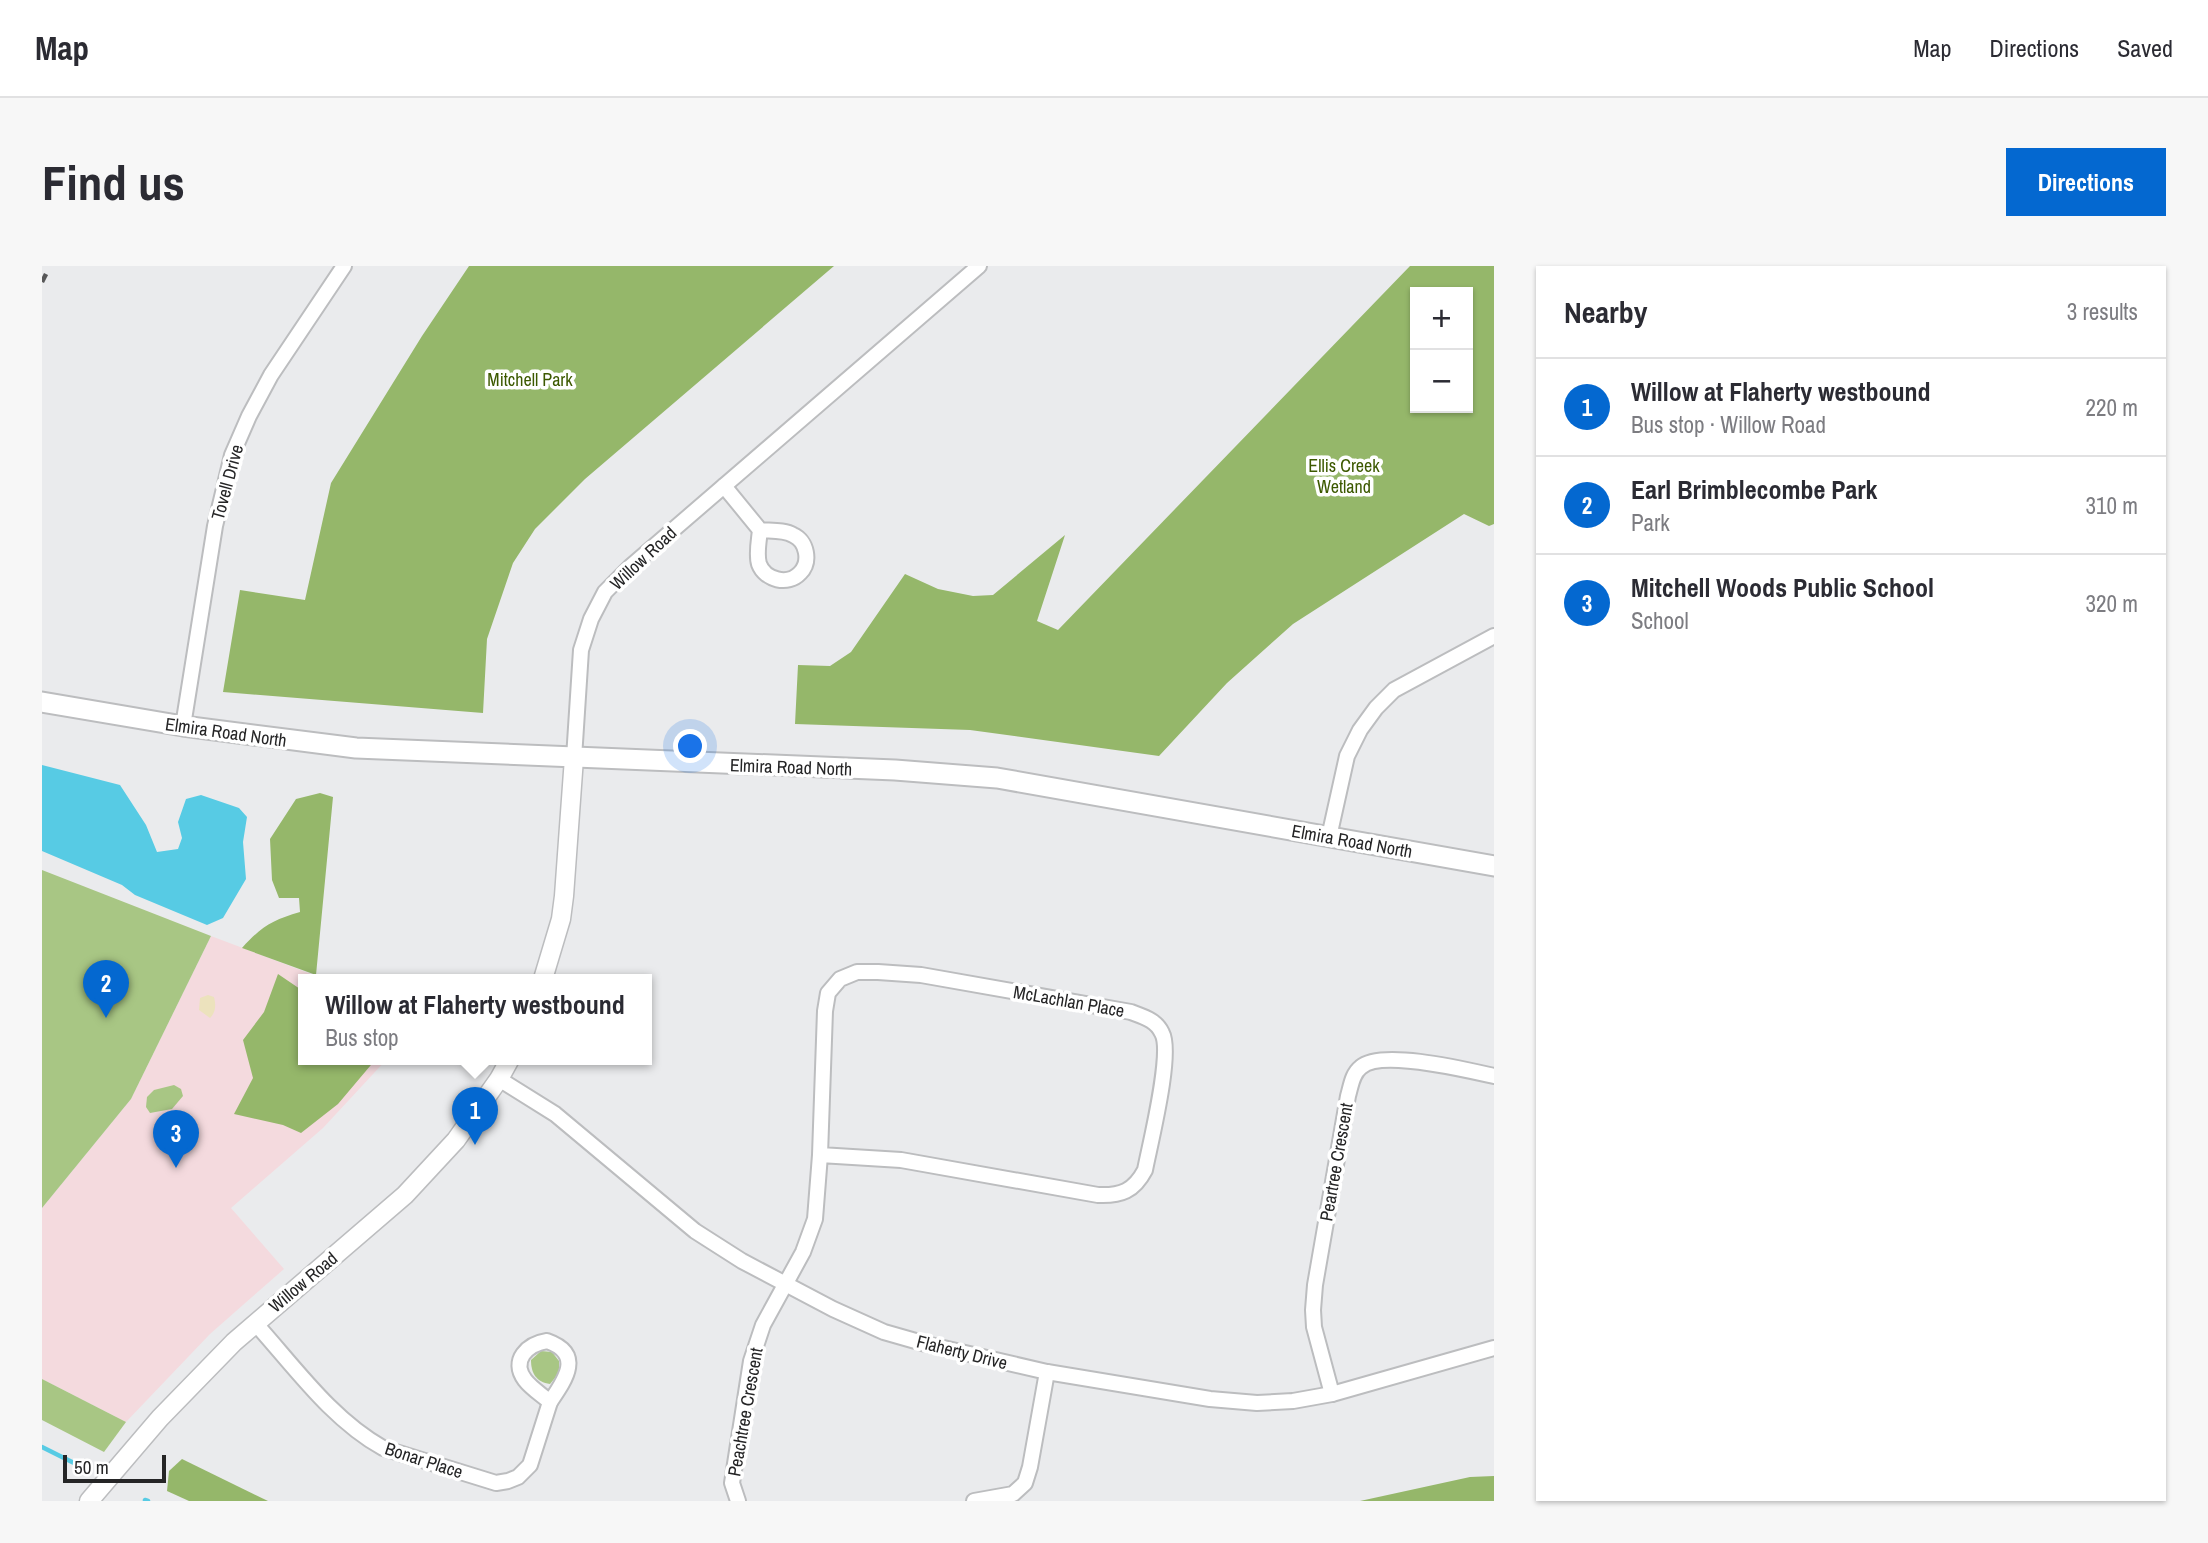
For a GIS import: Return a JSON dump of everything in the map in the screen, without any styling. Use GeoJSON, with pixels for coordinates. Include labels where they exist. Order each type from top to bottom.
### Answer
{"type":"FeatureCollection","features":[{"type":"Feature","properties":{"kind":"main road","name":"Elmira Road North"},"geometry":{"type":"LineString","coordinates":[[42,702],[183,726],[356,748],[895,770],[997,778],[1494,866]]}},
{"type":"Feature","properties":{"kind":"street","name":"Tovell Drive"},"geometry":{"type":"LineString","coordinates":[[183,726],[215,526],[232,455],[271,375],[344,266]]}},
{"type":"Feature","properties":{"kind":"street","name":"Willow Road"},"geometry":{"type":"LineString","coordinates":[[544,974],[565,896],[581,650],[591,620],[605,592],[630,566],[979,266]]}},
{"type":"Feature","properties":{"kind":"street"},"geometry":{"type":"LineString","coordinates":[[724,486],[760,530]]}},
{"type":"Feature","properties":{"kind":"street"},"geometry":{"type":"LineString","coordinates":[[1329,837],[1347,756],[1360,730],[1376,708],[1394,690],[1494,636]]}},
{"type":"Feature","properties":{"kind":"street","name":"McLachlan Place"},"geometry":{"type":"LineString","coordinates":[[784,1285],[803,1252],[815,1219],[825,1011],[828,993],[840,979],[857,972],[921,975],[1131,1012],[1152,1020],[1163,1034],[1164,1063],[1145,1170],[1138,1183],[1128,1191],[1113,1196],[1098,1195],[901,1160],[820,1155]]}},
{"type":"Feature","properties":{"kind":"street","name":"Peartree Crescent"},"geometry":{"type":"LineString","coordinates":[[1332,1394],[1314,1327],[1313,1310],[1315,1285],[1353,1076],[1362,1066],[1373,1060],[1394,1058],[1494,1076]]}},
{"type":"Feature","properties":{"kind":"street","name":"Willow Road"},"geometry":{"type":"LineString","coordinates":[[89,1501],[160,1419],[255,1323],[405,1195],[456,1140],[507,1065]]}},
{"type":"Feature","properties":{"kind":"street","name":"Flaherty Drive"},"geometry":{"type":"LineString","coordinates":[[499,1079],[555,1114],[695,1231],[784,1285],[884,1332],[967,1355],[1210,1399],[1257,1403],[1293,1401],[1332,1394],[1494,1348]]}},
{"type":"Feature","properties":{"kind":"street","name":"Peachtree Crescent"},"geometry":{"type":"LineString","coordinates":[[738,1501],[732,1483],[751,1362],[763,1325],[784,1285]]}},
{"type":"Feature","properties":{"kind":"street","name":"Bonar Place"},"geometry":{"type":"LineString","coordinates":[[255,1323],[343,1420],[366,1438],[383,1448],[496,1483],[518,1477],[530,1465],[550,1402]]}},
{"type":"Feature","properties":{"kind":"street"},"geometry":{"type":"LineString","coordinates":[[974,1501],[1013,1494],[1025,1483],[1047,1371]]}},
{"type":"Feature","properties":{"kind":"shaded area"},"geometry":{"type":"Polygon","coordinates":[[[211,936],[311,974],[298,974],[298,1065],[381,1065],[323,1128],[231,1208],[284,1269],[210,1334],[126,1422],[42,1379],[42,1208],[131,1099],[211,936]]]}},
{"type":"Feature","properties":{"kind":"green space","name":"Mitchell Park"},"geometry":{"type":"Polygon","coordinates":[[[469,266],[834,266],[585,479],[535,529],[513,563],[487,639],[483,713],[223,692],[240,590],[305,600],[331,483],[469,266]]]}},
{"type":"Feature","properties":{"kind":"green space","name":"Ellis Creek Wetland"},"geometry":{"type":"Polygon","coordinates":[[[1410,266],[1494,266],[1494,524],[1489,526],[1464,514],[1293,624],[1227,683],[1159,756],[970,730],[795,724],[798,665],[830,666],[851,652],[905,574],[938,589],[973,596],[993,595],[1065,535],[1037,621],[1058,630],[1410,266]]]}},
{"type":"Feature","properties":{"kind":"green space"},"geometry":{"type":"Polygon","coordinates":[[[320,793],[333,797],[316,974],[242,948],[268,925],[300,912],[299,898],[279,898],[272,880],[270,839],[296,799],[320,793]]]}},
{"type":"Feature","properties":{"kind":"green space"},"geometry":{"type":"Polygon","coordinates":[[[42,870],[211,936],[131,1099],[42,1208],[42,870]]]}},
{"type":"Feature","properties":{"kind":"green space"},"geometry":{"type":"Polygon","coordinates":[[[278,974],[298,988],[298,1065],[371,1065],[338,1104],[301,1133],[283,1125],[234,1114],[253,1078],[243,1040],[264,1012],[278,974]]]}},
{"type":"Feature","properties":{"kind":"green space"},"geometry":{"type":"Polygon","coordinates":[[[174,1085],[181,1089],[183,1096],[172,1109],[150,1113],[146,1107],[147,1097],[154,1090],[174,1085]]]}},
{"type":"Feature","properties":{"kind":"green space"},"geometry":{"type":"Polygon","coordinates":[[[541,1351],[552,1352],[559,1361],[559,1373],[550,1384],[538,1379],[532,1369],[531,1360],[541,1351]]]}},
{"type":"Feature","properties":{"kind":"green space"},"geometry":{"type":"Polygon","coordinates":[[[42,1379],[126,1422],[104,1452],[42,1420],[42,1379]]]}},
{"type":"Feature","properties":{"kind":"green space"},"geometry":{"type":"Polygon","coordinates":[[[182,1459],[268,1501],[189,1501],[167,1491],[169,1471],[182,1459]]]}},
{"type":"Feature","properties":{"kind":"green space"},"geometry":{"type":"Polygon","coordinates":[[[1494,1476],[1494,1501],[1360,1501],[1470,1477],[1494,1476]]]}},
{"type":"Feature","properties":{"kind":"sand"},"geometry":{"type":"Polygon","coordinates":[[[208,995],[214,997],[215,1003],[210,1018],[199,1010],[200,998],[208,995]]]}},
{"type":"Feature","properties":{"kind":"water"},"geometry":{"type":"Polygon","coordinates":[[[42,765],[120,785],[146,825],[157,852],[178,849],[182,838],[178,822],[186,799],[201,795],[239,808],[247,817],[243,842],[246,879],[223,918],[207,925],[42,851],[42,765]]]}},
{"type":"Feature","properties":{"kind":"waterway"},"geometry":{"type":"LineString","coordinates":[[42,1447],[84,1468]]}},
{"type":"Feature","properties":{"kind":"railway"},"geometry":{"type":"LineString","coordinates":[[42,282],[50,266]]}},
{"type":"Feature","properties":{"kind":"place","name":"Earl Brimblecombe Park"},"geometry":{"type":"Point","coordinates":[106,1018]}},
{"type":"Feature","properties":{"kind":"place","name":"Willow at Flaherty westbound"},"geometry":{"type":"Point","coordinates":[475,1145]}},
{"type":"Feature","properties":{"kind":"place","name":"Mitchell Woods Public School"},"geometry":{"type":"Point","coordinates":[176,1168]}}]}
